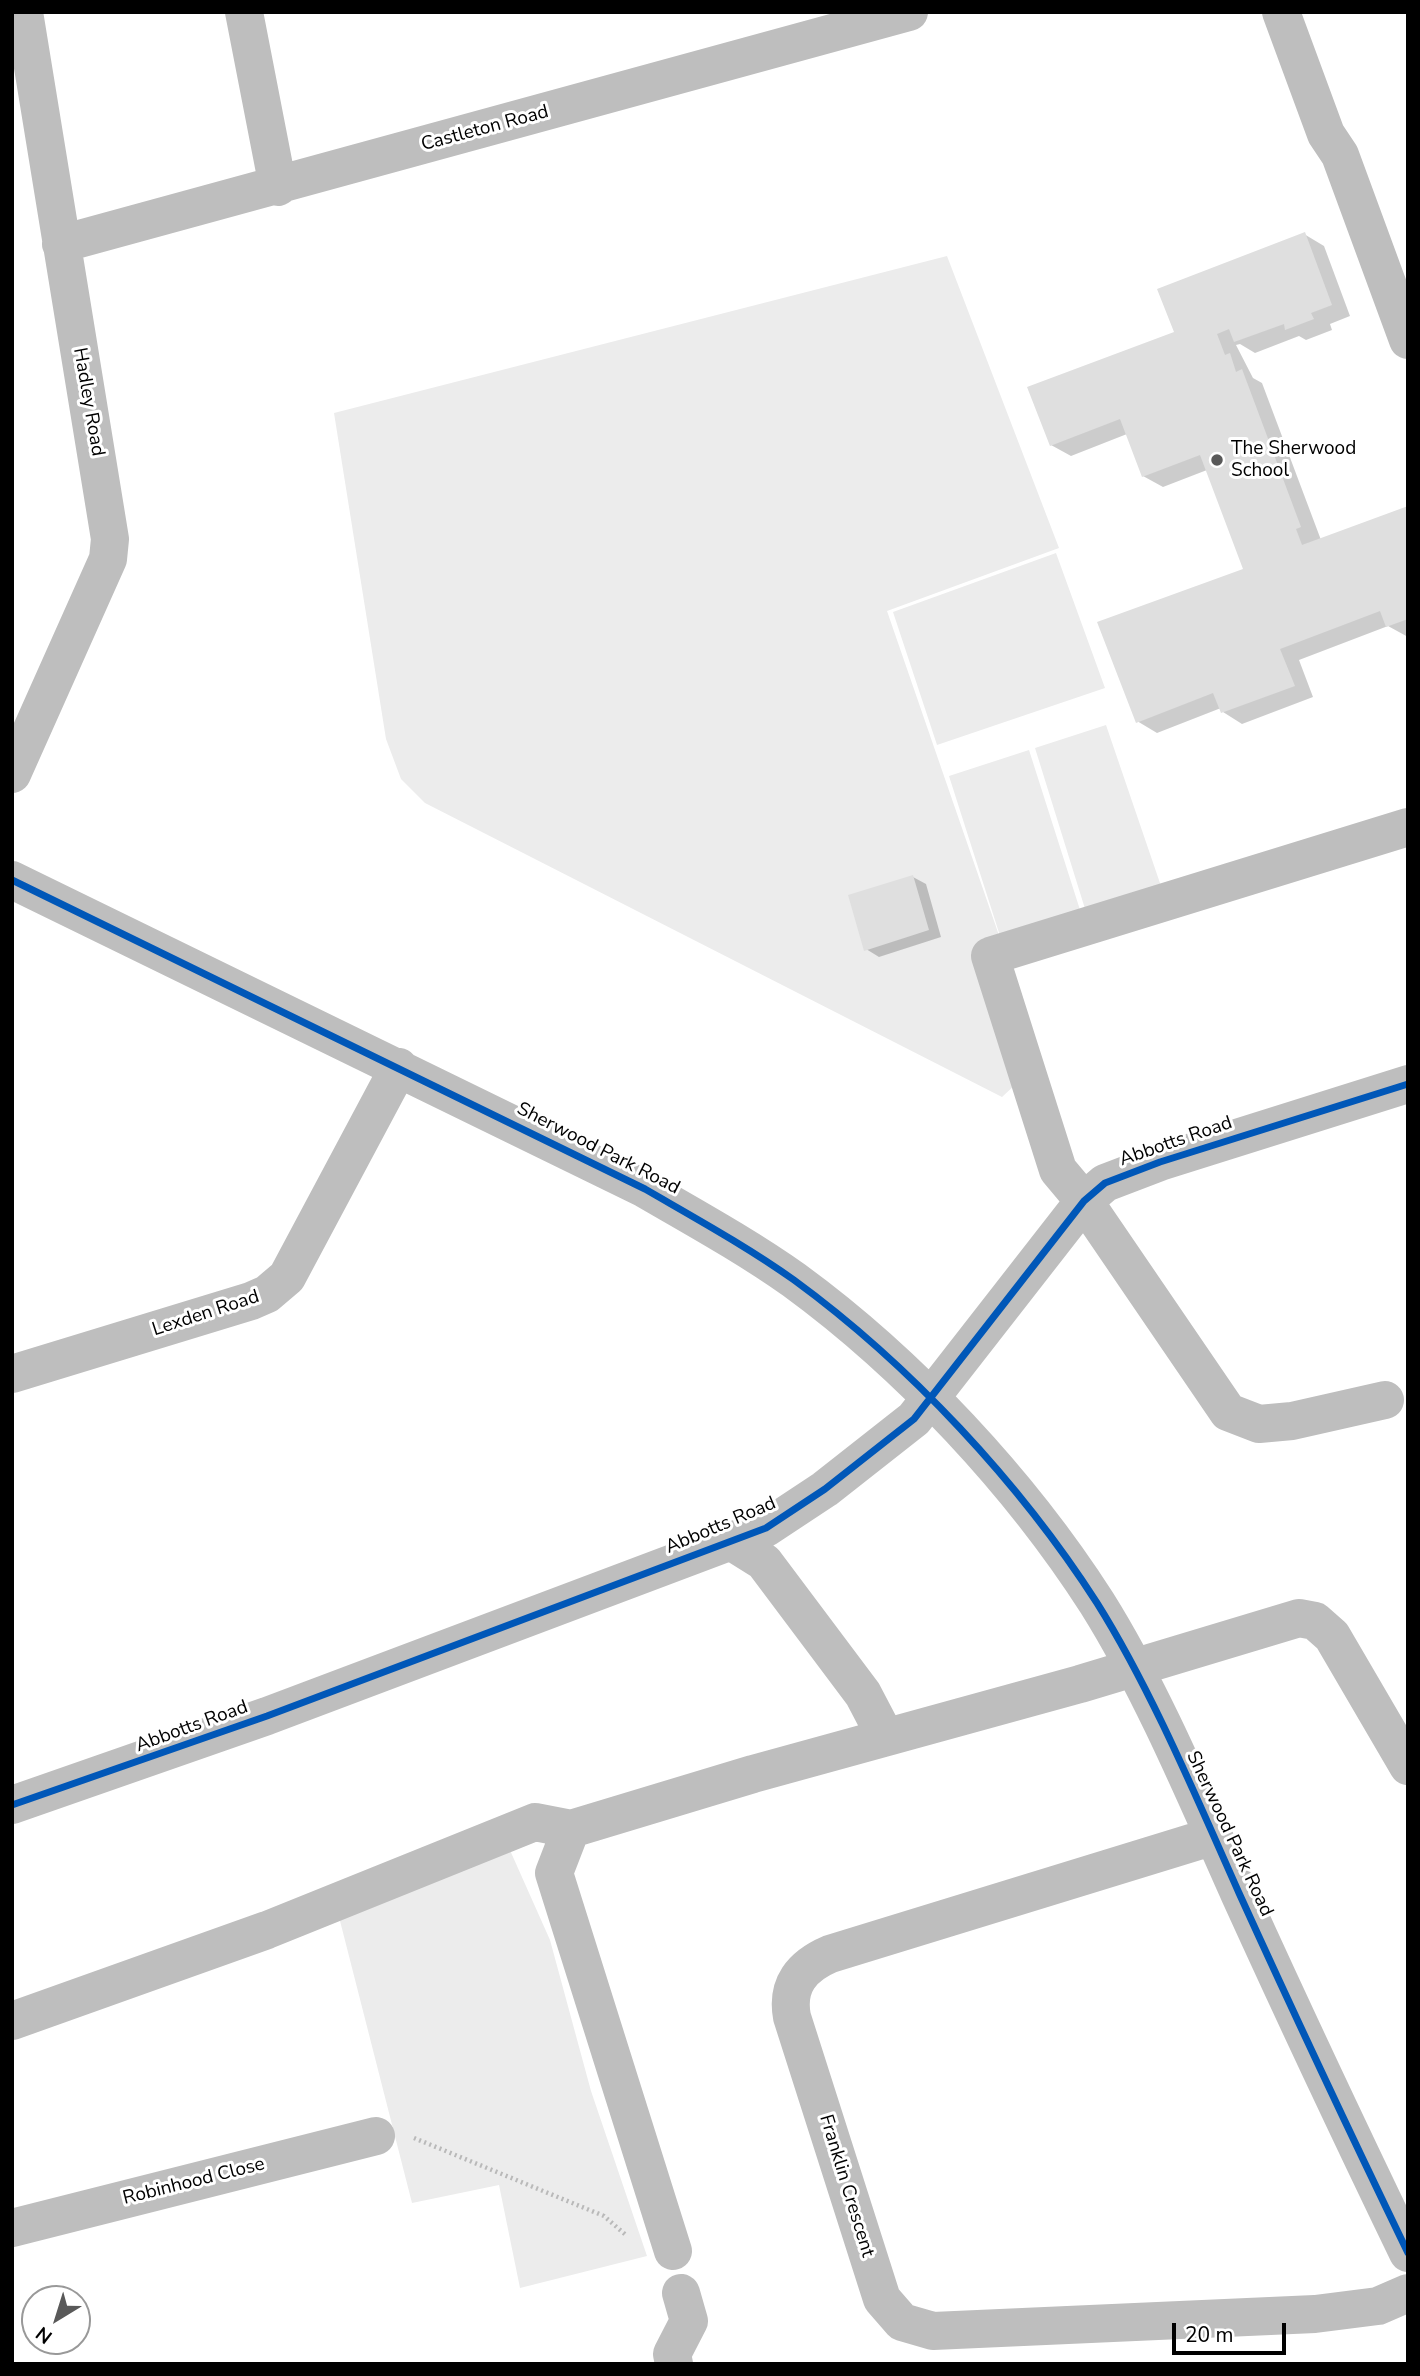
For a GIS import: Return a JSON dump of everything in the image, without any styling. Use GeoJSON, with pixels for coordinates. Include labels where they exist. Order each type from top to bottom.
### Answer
{"type":"FeatureCollection","features":[{"type":"Feature","properties":{"kind":"street","name":"Hadley Road"},"geometry":{"type":"LineString","coordinates":[[12,774],[108,559],[108,520],[24,12]]}},
{"type":"Feature","properties":{"kind":"street"},"geometry":{"type":"LineString","coordinates":[[244,12],[278,187]]}},
{"type":"Feature","properties":{"kind":"street","name":"Castleton Road"},"geometry":{"type":"LineString","coordinates":[[61,244],[278,187],[909,12]]}},
{"type":"Feature","properties":{"kind":"street"},"geometry":{"type":"LineString","coordinates":[[1281,12],[1326,134],[1339,155],[1408,340]]}},
{"type":"Feature","properties":{"kind":"street"},"geometry":{"type":"LineString","coordinates":[[1385,1400],[1292,1421],[1259,1424],[1228,1412],[1084,1201],[1058,1170],[990,956],[1408,827]]}},
{"type":"Feature","properties":{"kind":"street","name":"Sherwood Park Road"},"geometry":{"type":"LineString","coordinates":[[12,880],[645,1189],[745,1247],[822,1302],[932,1400],[1045,1531],[1097,1604],[1214,1836],[1310,2050],[1408,2253]]}},
{"type":"Feature","properties":{"kind":"street","name":"Lexden Road"},"geometry":{"type":"LineString","coordinates":[[12,1374],[251,1301],[278,1287],[305,1248],[399,1067]]}},
{"type":"Feature","properties":{"kind":"street","name":"Abbotts Road"},"geometry":{"type":"LineString","coordinates":[[12,1805],[112,1773],[766,1528],[798,1509],[914,1419],[932,1400],[1084,1201],[1105,1183],[1160,1162],[1408,1084]]}},
{"type":"Feature","properties":{"kind":"street"},"geometry":{"type":"LineString","coordinates":[[732,1542],[764,1562],[863,1694],[885,1736]]}},
{"type":"Feature","properties":{"kind":"street"},"geometry":{"type":"LineString","coordinates":[[12,2021],[267,1930],[536,1822],[571,1829],[885,1736],[1132,1669],[1237,1634],[1307,1618],[1332,1636],[1408,1766]]}},
{"type":"Feature","properties":{"kind":"street"},"geometry":{"type":"LineString","coordinates":[[571,1829],[554,1873],[673,2251]]}},
{"type":"Feature","properties":{"kind":"street","name":"Franklin Crescent"},"geometry":{"type":"LineString","coordinates":[[1214,1836],[830,1954],[808,1965],[800,1974],[790,1998],[792,2017],[878,2291],[895,2317],[911,2326],[933,2331],[1315,2314],[1378,2306],[1408,2293]]}},
{"type":"Feature","properties":{"kind":"street","name":"Robinhood Close"},"geometry":{"type":"LineString","coordinates":[[12,2228],[376,2136]]}},
{"type":"Feature","properties":{"kind":"street"},"geometry":{"type":"LineString","coordinates":[[674,2364],[671,2354],[689,2321],[681,2294]]}},
{"type":"Feature","properties":{"kind":"path"},"geometry":{"type":"LineString","coordinates":[[376,2136],[409,2136],[604,2216],[635,2246]]}},
{"type":"Feature","properties":{"kind":"shaded area"},"geometry":{"type":"Polygon","coordinates":[[[947,256],[1059,548],[887,611],[1002,944],[971,953],[1016,1084],[1002,1097],[425,803],[401,779],[386,739],[334,413],[947,256]]]}},
{"type":"Feature","properties":{"kind":"shaded area"},"geometry":{"type":"Polygon","coordinates":[[[1056,553],[1105,688],[937,745],[893,612],[1056,553]]]}},
{"type":"Feature","properties":{"kind":"shaded area"},"geometry":{"type":"Polygon","coordinates":[[[1106,725],[1162,889],[1086,912],[1035,748],[1106,725]]]}},
{"type":"Feature","properties":{"kind":"shaded area"},"geometry":{"type":"Polygon","coordinates":[[[1029,750],[1081,913],[1001,939],[949,776],[1029,750]]]}},
{"type":"Feature","properties":{"kind":"shaded area"},"geometry":{"type":"Polygon","coordinates":[[[509,1848],[550,1940],[591,2091],[647,2256],[520,2288],[499,2185],[412,2203],[338,1913],[509,1848]]]}},
{"type":"Feature","properties":{"kind":"building"},"geometry":{"type":"Polygon","coordinates":[[[1305,232],[1332,305],[1311,313],[1314,319],[1285,330],[1284,324],[1234,342],[1229,329],[1217,334],[1225,355],[1230,353],[1236,372],[1242,369],[1301,527],[1296,529],[1302,545],[1408,506],[1408,619],[1386,627],[1380,611],[1280,649],[1295,686],[1221,713],[1213,693],[1136,723],[1097,622],[1243,569],[1200,455],[1142,477],[1120,419],[1050,446],[1027,387],[1174,332],[1157,289],[1305,232]]]}},
{"type":"Feature","properties":{"kind":"building"},"geometry":{"type":"Polygon","coordinates":[[[913,875],[929,930],[864,951],[848,895],[913,875]]]}},
{"type":"Feature","properties":{"kind":"cycle path"},"geometry":{"type":"LineString","coordinates":[[12,880],[645,1189],[794,1280],[837,1313],[920,1387],[998,1470],[1033,1514],[1067,1558],[1117,1636],[1172,1745],[1280,1983],[1408,2253]]}},
{"type":"Feature","properties":{"kind":"cycle path"},"geometry":{"type":"LineString","coordinates":[[12,1805],[267,1716],[766,1528],[825,1489],[914,1419],[1084,1201],[1105,1183],[1160,1162],[1408,1084]]}},
{"type":"Feature","properties":{"kind":"place","name":"The Sherwood School"},"geometry":{"type":"Point","coordinates":[1217,460]}}]}
